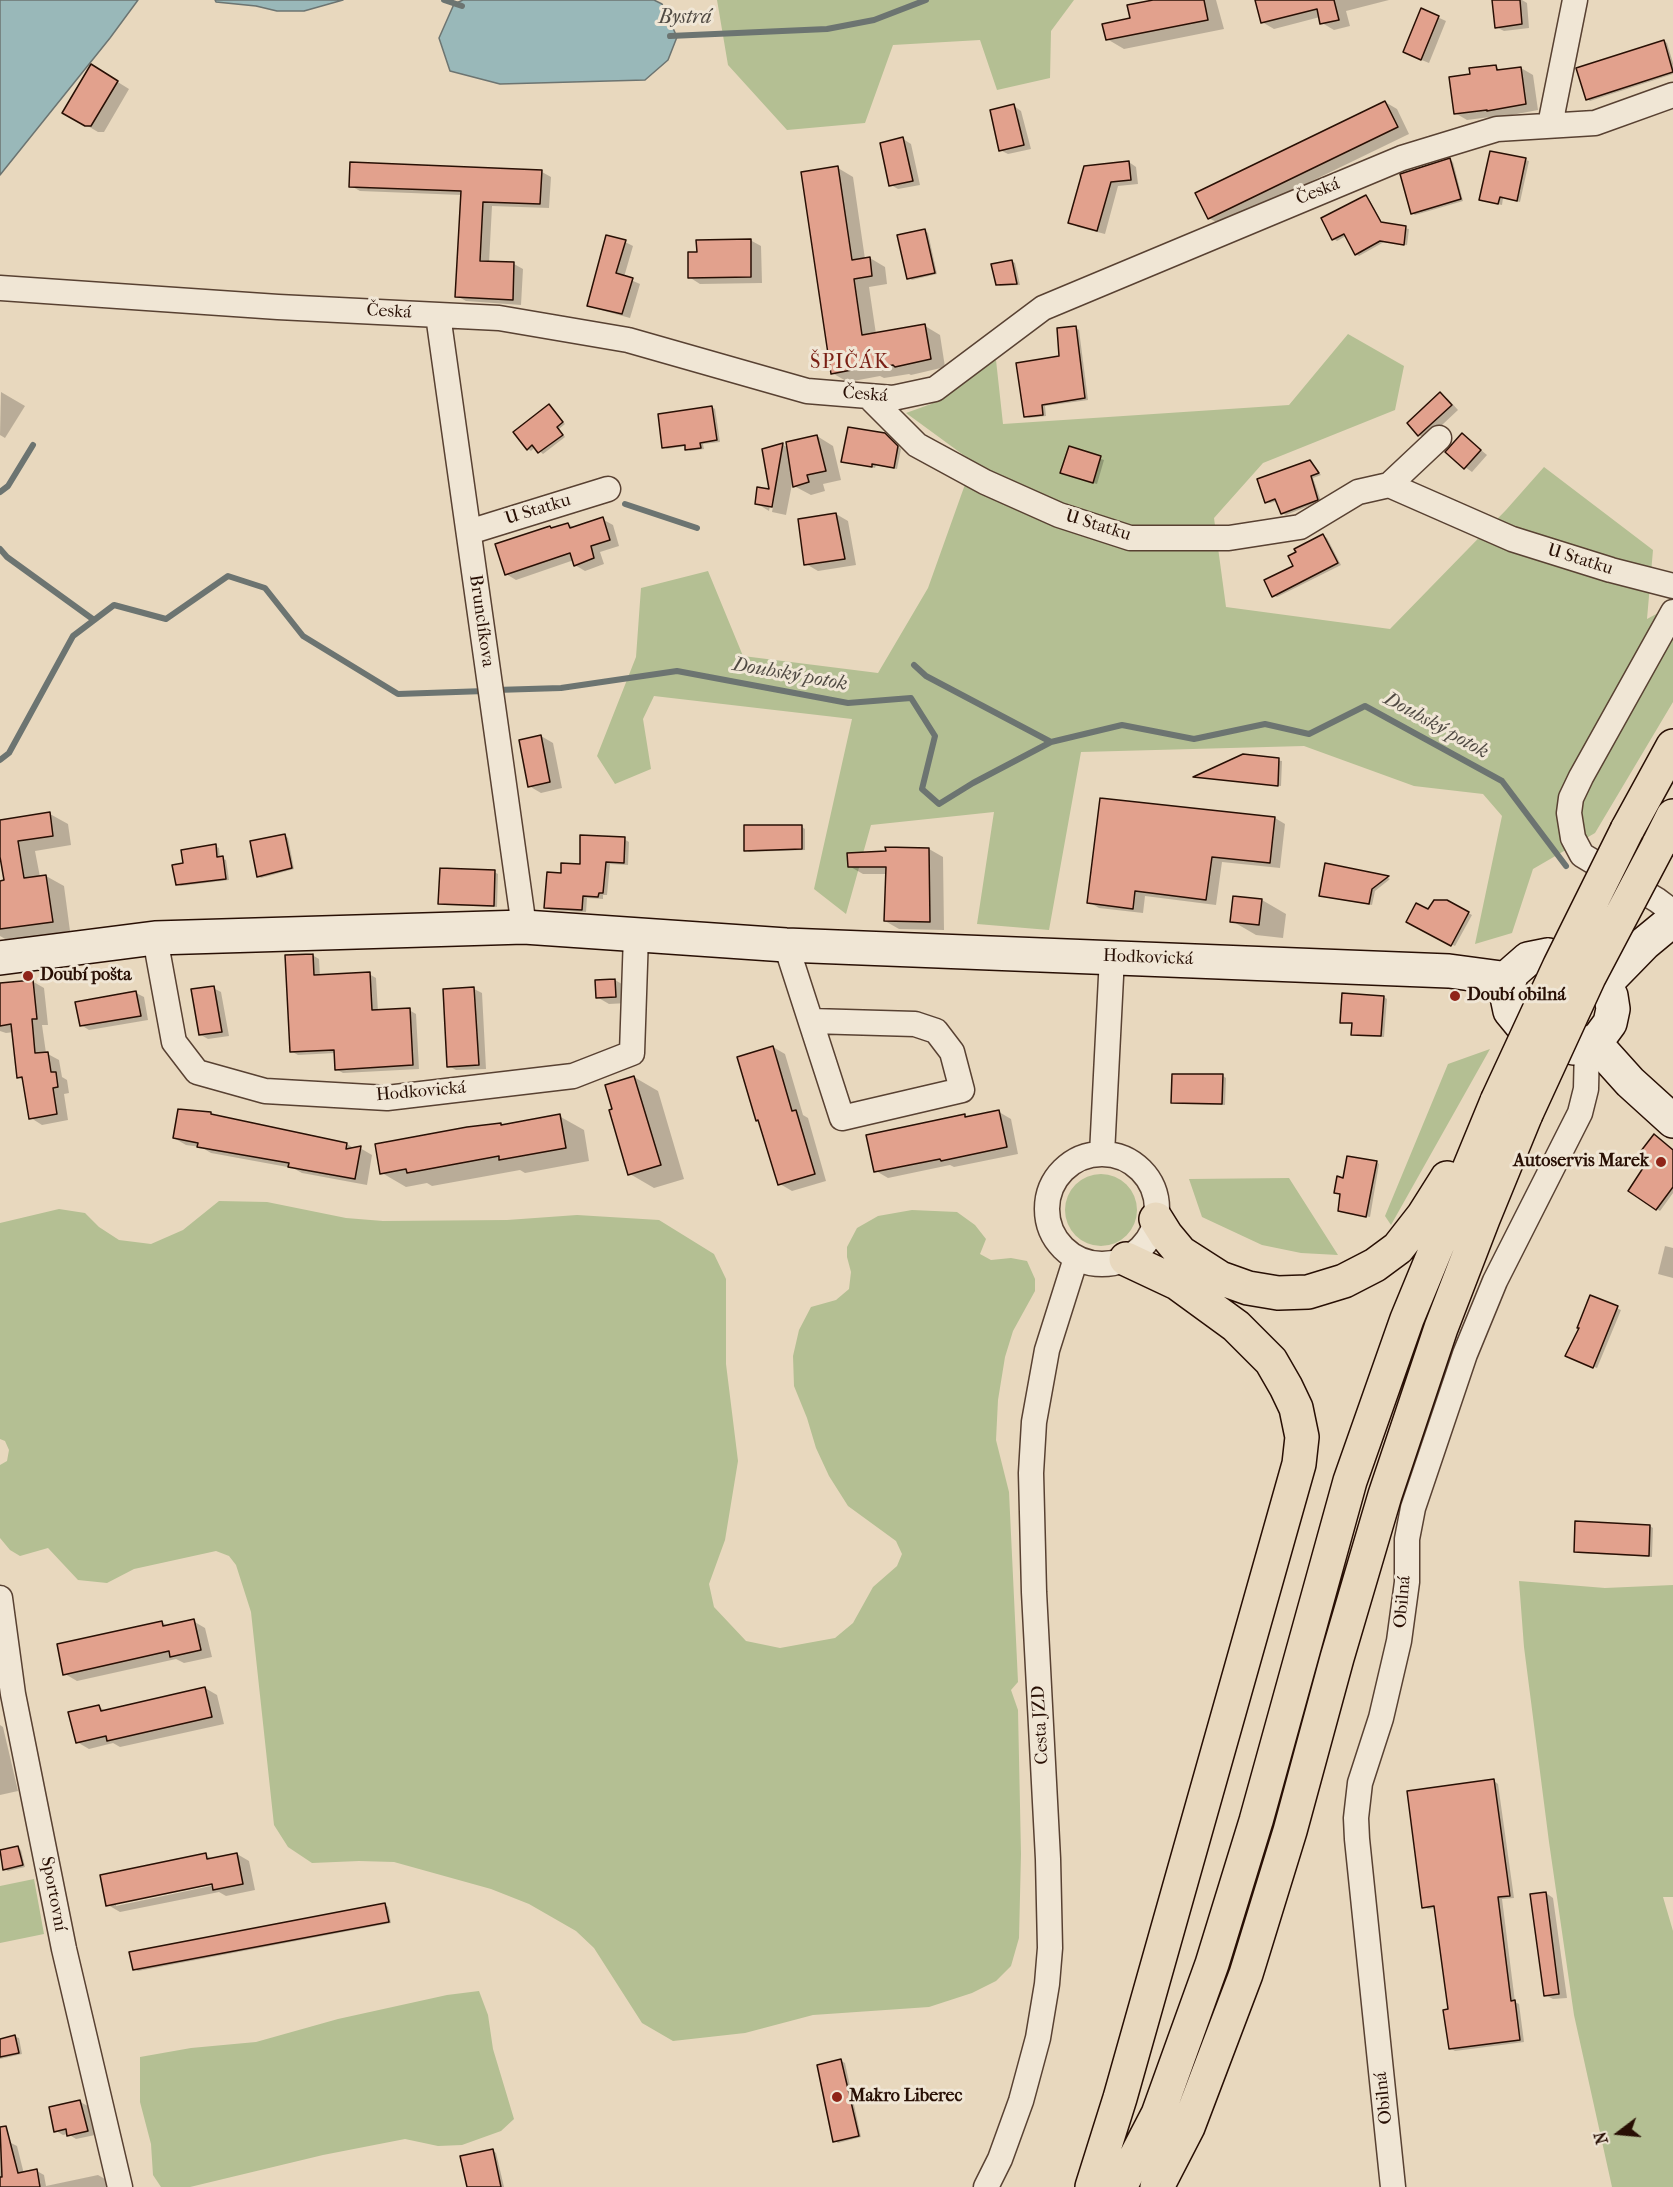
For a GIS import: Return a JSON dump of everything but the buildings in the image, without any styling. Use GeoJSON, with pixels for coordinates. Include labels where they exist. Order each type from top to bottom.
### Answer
{"type":"FeatureCollection","features":[{"type":"Feature","properties":{"kind":"highway"},"geometry":{"type":"LineString","coordinates":[[1120,2187],[1158,2114],[1212,1964],[1256,1821],[1350,1481],[1407,1318],[1497,1101],[1560,965],[1627,830],[1673,746]]}},
{"type":"Feature","properties":{"kind":"highway"},"geometry":{"type":"LineString","coordinates":[[1157,2187],[1188,2127],[1246,1974],[1290,1831],[1337,1658],[1385,1495],[1441,1328],[1526,1114],[1589,977],[1673,816]]}},
{"type":"Feature","properties":{"kind":"highway"},"geometry":{"type":"LineString","coordinates":[[1156,1219],[1181,1253],[1220,1278],[1248,1288],[1278,1293],[1308,1292],[1344,1281],[1375,1265],[1398,1248],[1423,1216],[1497,1101]]}},
{"type":"Feature","properties":{"kind":"highway"},"geometry":{"type":"LineString","coordinates":[[1092,2187],[1123,2086],[1293,1487],[1299,1464],[1302,1437],[1296,1408],[1287,1387],[1271,1361],[1236,1326],[1177,1283],[1126,1259]]}},
{"type":"Feature","properties":{"kind":"street"},"geometry":{"type":"LineString","coordinates":[[1550,125],[1575,0]]}},
{"type":"Feature","properties":{"kind":"street","name":"Česká"},"geometry":{"type":"LineString","coordinates":[[0,288],[278,307],[500,318],[628,340],[807,391],[893,398],[935,389],[1043,308],[1402,158],[1497,129],[1595,123],[1673,95]]}},
{"type":"Feature","properties":{"kind":"street","name":"Brunclíkova"},"geometry":{"type":"LineString","coordinates":[[438,315],[524,927]]}},
{"type":"Feature","properties":{"kind":"street","name":"U Statku"},"geometry":{"type":"LineString","coordinates":[[867,396],[917,445],[985,483],[1059,515],[1130,538],[1229,538],[1300,527],[1358,492],[1389,485],[1512,539],[1611,570],[1673,586]]}},
{"type":"Feature","properties":{"kind":"street"},"geometry":{"type":"LineString","coordinates":[[1389,485],[1439,438]]}},
{"type":"Feature","properties":{"kind":"street","name":"U Statku"},"geometry":{"type":"LineString","coordinates":[[469,532],[608,489]]}},
{"type":"Feature","properties":{"kind":"street"},"geometry":{"type":"LineString","coordinates":[[1673,612],[1581,777],[1571,798],[1569,813],[1573,838],[1582,855],[1673,912]]}},
{"type":"Feature","properties":{"kind":"street"},"geometry":{"type":"LineString","coordinates":[[1605,984],[1673,920]]}},
{"type":"Feature","properties":{"kind":"street","name":"Hodkovická"},"geometry":{"type":"LineString","coordinates":[[0,958],[155,938],[524,927],[786,945],[1449,971],[1509,979]]}},
{"type":"Feature","properties":{"kind":"street","name":"Hodkovická"},"geometry":{"type":"LineString","coordinates":[[155,938],[174,1042],[197,1072],[265,1091],[387,1098],[573,1076],[632,1053],[636,935]]}},
{"type":"Feature","properties":{"kind":"street"},"geometry":{"type":"LineString","coordinates":[[786,945],[842,1118],[962,1090],[952,1052],[936,1031],[915,1024],[811,1021]]}},
{"type":"Feature","properties":{"kind":"street"},"geometry":{"type":"LineString","coordinates":[[1548,955],[1561,958],[1593,973],[1605,984],[1611,996],[1612,1016],[1604,1034],[1591,1044],[1574,1048],[1560,1045],[1518,1023],[1508,1006],[1506,992],[1509,979],[1516,968],[1528,959],[1548,955]]}},
{"type":"Feature","properties":{"kind":"street"},"geometry":{"type":"LineString","coordinates":[[1102,1154],[1112,957]]}},
{"type":"Feature","properties":{"kind":"street"},"geometry":{"type":"LineString","coordinates":[[1591,1044],[1673,1121]]}},
{"type":"Feature","properties":{"kind":"street","name":"Obilná"},"geometry":{"type":"LineString","coordinates":[[1393,2187],[1357,1839],[1356,1818],[1360,1784],[1381,1718],[1399,1641],[1407,1582],[1408,1525],[1413,1508],[1465,1354],[1494,1281],[1580,1113],[1586,1089],[1591,1044]]}},
{"type":"Feature","properties":{"kind":"street"},"geometry":{"type":"LineString","coordinates":[[1102,1154],[1115,1156],[1128,1161],[1148,1179],[1157,1205],[1156,1219],[1146,1243],[1137,1252],[1114,1263],[1101,1264],[1076,1258],[1056,1240],[1047,1216],[1049,1196],[1057,1178],[1065,1168],[1076,1161],[1102,1154]]}},
{"type":"Feature","properties":{"kind":"street","name":"Cesta JZD"},"geometry":{"type":"LineString","coordinates":[[986,2187],[1000,2159],[1021,2101],[1038,2038],[1047,1984],[1050,1948],[1048,1859],[1034,1592],[1031,1473],[1034,1422],[1047,1350],[1076,1258]]}},
{"type":"Feature","properties":{"kind":"street","name":"Sportovní"},"geometry":{"type":"LineString","coordinates":[[0,1598],[13,1694],[64,1949],[120,2187]]}},
{"type":"Feature","properties":{"kind":"green space"},"geometry":{"type":"Polygon","coordinates":[[[717,0],[1074,0],[1051,31],[1050,78],[997,90],[980,40],[893,45],[865,123],[787,130],[728,65],[717,0]]]}},
{"type":"Feature","properties":{"kind":"green space"},"geometry":{"type":"Polygon","coordinates":[[[1348,334],[1404,366],[1395,410],[1263,463],[1214,518],[1226,607],[1390,629],[1506,510],[1544,467],[1653,550],[1647,619],[1673,605],[1673,702],[1595,833],[1533,869],[1512,933],[1475,944],[1502,816],[1483,794],[1414,786],[1304,746],[1081,752],[1049,930],[977,924],[994,812],[871,825],[846,914],[814,889],[852,719],[654,696],[643,719],[651,769],[615,784],[597,756],[636,657],[641,588],[708,571],[743,656],[878,673],[928,588],[973,462],[906,413],[931,404],[996,360],[1003,424],[1289,405],[1348,334]]]}},
{"type":"Feature","properties":{"kind":"green space"},"geometry":{"type":"Polygon","coordinates":[[[1490,1049],[1391,1225],[1385,1216],[1448,1064],[1490,1049]]]}},
{"type":"Feature","properties":{"kind":"green space"},"geometry":{"type":"Polygon","coordinates":[[[1101,1174],[1121,1180],[1131,1190],[1137,1210],[1131,1230],[1121,1240],[1101,1246],[1081,1240],[1071,1230],[1065,1210],[1071,1190],[1081,1180],[1101,1174]]]}},
{"type":"Feature","properties":{"kind":"green space"},"geometry":{"type":"Polygon","coordinates":[[[1289,1178],[1338,1255],[1301,1253],[1262,1245],[1202,1217],[1189,1179],[1289,1178]]]}},
{"type":"Feature","properties":{"kind":"green space"},"geometry":{"type":"Polygon","coordinates":[[[219,1201],[267,1202],[346,1218],[383,1221],[507,1220],[577,1215],[659,1220],[714,1254],[726,1279],[726,1364],[738,1461],[725,1540],[709,1584],[714,1607],[746,1641],[780,1648],[835,1638],[853,1623],[873,1587],[897,1566],[902,1554],[896,1541],[848,1506],[829,1476],[816,1448],[794,1386],[793,1356],[799,1330],[811,1307],[836,1300],[849,1289],[851,1272],[847,1247],[857,1228],[878,1216],[912,1210],[957,1212],[975,1225],[986,1239],[980,1254],[991,1260],[1011,1258],[1027,1261],[1035,1279],[1035,1291],[1013,1331],[1005,1357],[998,1400],[996,1440],[1009,1492],[1018,1682],[1011,1690],[1018,1710],[1021,1854],[1019,1938],[1011,1966],[996,1981],[972,1993],[929,2007],[813,2015],[745,2033],[673,2041],[642,2023],[594,1948],[576,1931],[529,1904],[491,1889],[394,1862],[312,1863],[288,1847],[274,1825],[251,1612],[236,1565],[229,1556],[216,1551],[134,1569],[107,1583],[78,1580],[48,1548],[20,1556],[10,1550],[0,1538],[0,1465],[7,1461],[9,1450],[5,1441],[0,1439],[0,1223],[59,1209],[85,1213],[99,1227],[119,1240],[151,1244],[183,1230],[219,1201]]]}},
{"type":"Feature","properties":{"kind":"green space"},"geometry":{"type":"Polygon","coordinates":[[[1519,1581],[1605,1588],[1673,1585],[1673,1897],[1663,1897],[1673,1931],[1673,2187],[1612,2187],[1574,2015],[1524,1647],[1519,1581]]]}},
{"type":"Feature","properties":{"kind":"green space"},"geometry":{"type":"Polygon","coordinates":[[[34,1879],[44,1934],[0,1943],[0,1886],[34,1879]]]}},
{"type":"Feature","properties":{"kind":"green space"},"geometry":{"type":"Polygon","coordinates":[[[479,1991],[488,2015],[493,2049],[514,2119],[501,2131],[462,2145],[438,2146],[405,2139],[323,2155],[190,2187],[161,2187],[153,2175],[151,2144],[140,2102],[140,2057],[191,2048],[256,2042],[338,2019],[447,1995],[479,1991]]]}},
{"type":"Feature","properties":{"kind":"water"},"geometry":{"type":"Polygon","coordinates":[[[0,0],[138,0],[0,175],[0,0]]]}},
{"type":"Feature","properties":{"kind":"water"},"geometry":{"type":"Polygon","coordinates":[[[215,0],[343,0],[304,11],[277,11],[215,0]]]}},
{"type":"Feature","properties":{"kind":"water"},"geometry":{"type":"Polygon","coordinates":[[[463,0],[654,0],[662,4],[677,37],[668,60],[645,80],[500,84],[450,71],[439,38],[454,4],[463,0]]]}},
{"type":"Feature","properties":{"kind":"waterway","name":"Bystrá"},"geometry":{"type":"LineString","coordinates":[[444,0],[462,6]]}},
{"type":"Feature","properties":{"kind":"waterway","name":"Bystrá"},"geometry":{"type":"LineString","coordinates":[[670,36],[827,29],[874,20],[926,0]]}},
{"type":"Feature","properties":{"kind":"waterway"},"geometry":{"type":"LineString","coordinates":[[0,492],[8,486],[33,445]]}},
{"type":"Feature","properties":{"kind":"waterway"},"geometry":{"type":"LineString","coordinates":[[625,504],[697,528]]}},
{"type":"Feature","properties":{"kind":"waterway"},"geometry":{"type":"LineString","coordinates":[[0,549],[7,557],[94,620]]}},
{"type":"Feature","properties":{"kind":"waterway","name":"Doubský potok"},"geometry":{"type":"LineString","coordinates":[[0,760],[9,753],[73,636],[114,605],[166,619],[228,576],[265,588],[303,636],[398,694],[485,691]]}},
{"type":"Feature","properties":{"kind":"waterway"},"geometry":{"type":"LineString","coordinates":[[914,665],[926,676],[1051,742]]}},
{"type":"Feature","properties":{"kind":"waterway","name":"Doubský potok"},"geometry":{"type":"LineString","coordinates":[[496,690],[561,688],[677,671],[848,703],[911,698],[935,736],[922,789],[939,804],[973,783],[1051,742],[1122,725],[1194,739],[1265,724],[1309,734],[1365,706],[1502,781],[1566,866]]}},
{"type":"Feature","properties":{"kind":"place","name":"Doubí pošta"},"geometry":{"type":"Point","coordinates":[28,976]}},
{"type":"Feature","properties":{"kind":"place","name":"Doubí obilná"},"geometry":{"type":"Point","coordinates":[1455,996]}},
{"type":"Feature","properties":{"kind":"place","name":"Autoservis Marek"},"geometry":{"type":"Point","coordinates":[1661,1162]}},
{"type":"Feature","properties":{"kind":"place","name":"Makro Liberec"},"geometry":{"type":"Point","coordinates":[837,2097]}},
{"type":"Feature","properties":{"kind":"district","name":"ŠPIČÁK"},"geometry":{"type":"Point","coordinates":[850,363]}}]}
